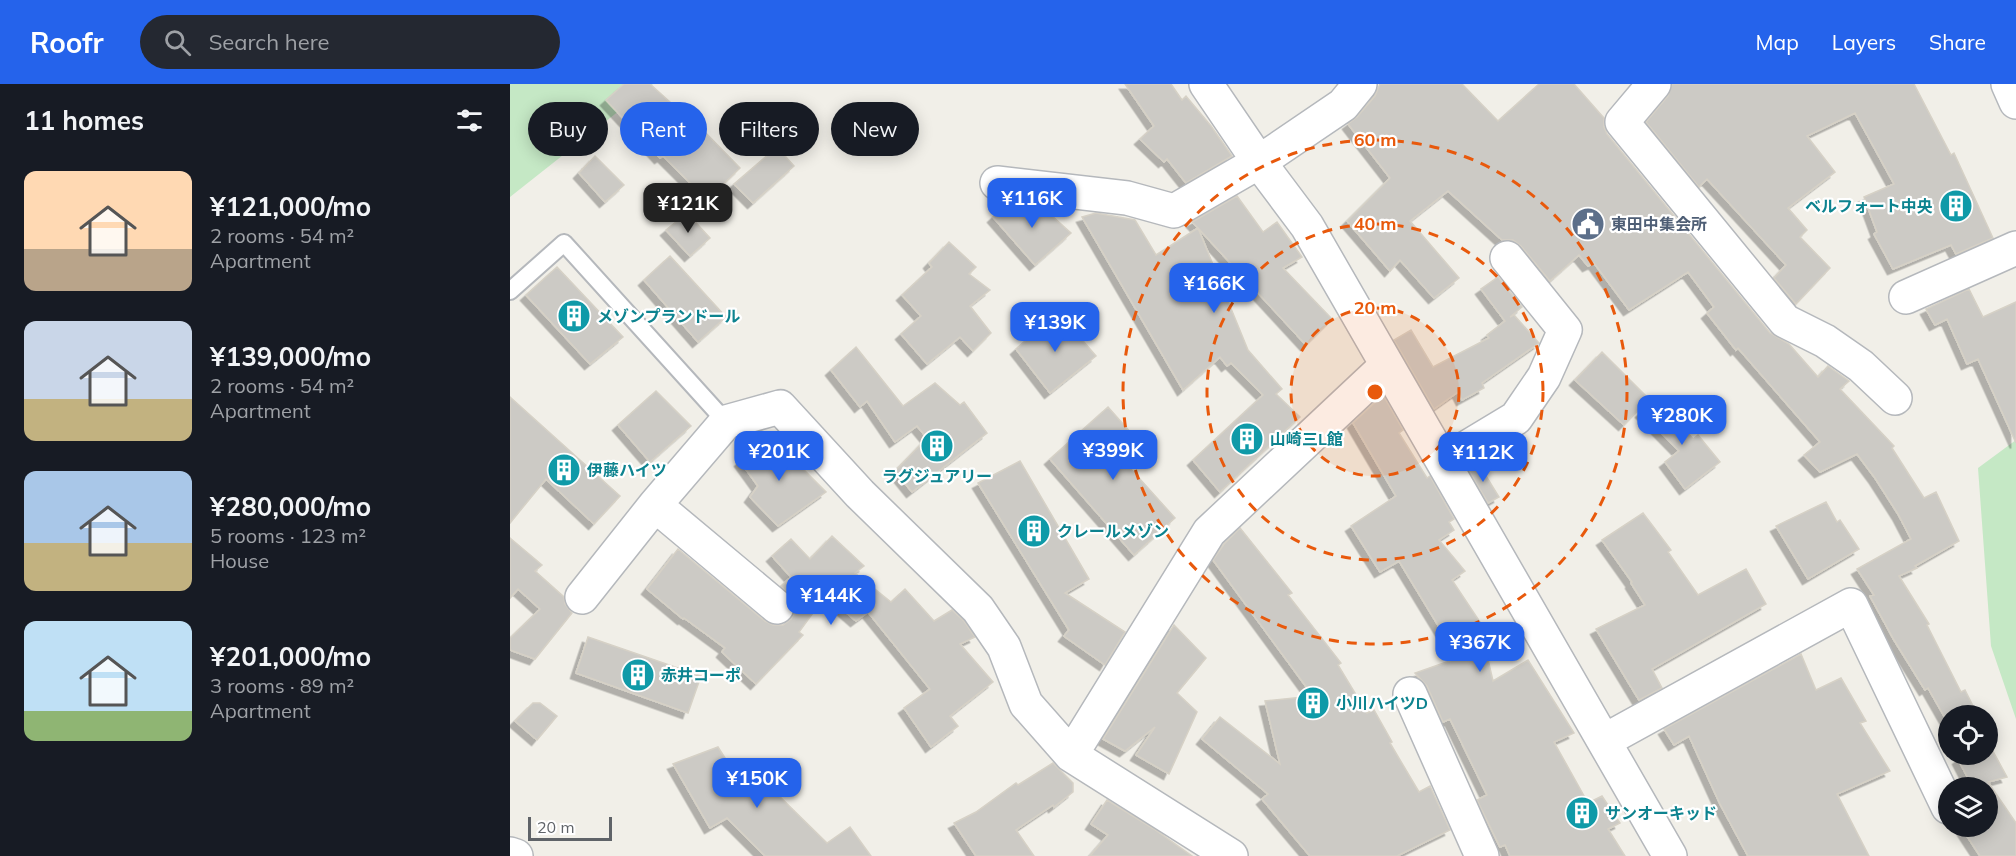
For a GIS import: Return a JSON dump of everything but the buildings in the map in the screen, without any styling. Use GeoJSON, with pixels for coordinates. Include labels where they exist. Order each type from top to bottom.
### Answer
{"type":"FeatureCollection","features":[{"type":"Feature","properties":{"kind":"street"},"geometry":{"type":"LineString","coordinates":[[1206,84],[1259,162],[1307,226],[1670,856]]}},
{"type":"Feature","properties":{"kind":"street"},"geometry":{"type":"LineString","coordinates":[[997,183],[1127,198],[1174,211],[1259,162],[1343,105],[1360,84]]}},
{"type":"Feature","properties":{"kind":"street"},"geometry":{"type":"LineString","coordinates":[[1654,84],[1622,122],[1785,321],[1825,341],[1861,366],[1895,398]]}},
{"type":"Feature","properties":{"kind":"street"},"geometry":{"type":"LineString","coordinates":[[2008,84],[2016,102]]}},
{"type":"Feature","properties":{"kind":"street"},"geometry":{"type":"LineString","coordinates":[[1906,297],[2016,248]]}},
{"type":"Feature","properties":{"kind":"street"},"geometry":{"type":"LineString","coordinates":[[1443,462],[1516,418],[1544,377],[1564,330],[1507,258]]}},
{"type":"Feature","properties":{"kind":"street"},"geometry":{"type":"LineString","coordinates":[[1071,755],[1209,532],[1386,366]]}},
{"type":"Feature","properties":{"kind":"street"},"geometry":{"type":"LineString","coordinates":[[582,597],[655,505],[726,422],[780,407],[860,494],[978,609],[1004,647],[1026,704],[1071,755],[1231,856]]}},
{"type":"Feature","properties":{"kind":"street"},"geometry":{"type":"LineString","coordinates":[[655,505],[777,607]]}},
{"type":"Feature","properties":{"kind":"street"},"geometry":{"type":"LineString","coordinates":[[1604,741],[1851,605],[1938,786]]}},
{"type":"Feature","properties":{"kind":"street"},"geometry":{"type":"LineString","coordinates":[[1410,694],[1482,856]]}},
{"type":"Feature","properties":{"kind":"street"},"geometry":{"type":"LineString","coordinates":[[510,854],[516,856]]}},
{"type":"Feature","properties":{"kind":"lane"},"geometry":{"type":"LineString","coordinates":[[510,291],[564,243],[726,422]]}},
{"type":"Feature","properties":{"kind":"green space"},"geometry":{"type":"Polygon","coordinates":[[[510,84],[653,84],[630,102],[620,102],[620,110],[608,120],[608,102],[528,102],[528,156],[562,156],[510,197],[510,84]]]}},
{"type":"Feature","properties":{"kind":"green space"},"geometry":{"type":"Polygon","coordinates":[[[2016,440],[2016,719],[1991,646],[1978,468],[2016,440]]]}},
{"type":"Feature","properties":{"kind":"place","name":"ベルフォート中央"},"geometry":{"type":"Point","coordinates":[1956,206]}},
{"type":"Feature","properties":{"kind":"place","name":"東田中集会所"},"geometry":{"type":"Point","coordinates":[1588,224]}},
{"type":"Feature","properties":{"kind":"place","name":"メゾンプランドール"},"geometry":{"type":"Point","coordinates":[574,316]}},
{"type":"Feature","properties":{"kind":"place","name":"山崎三L館"},"geometry":{"type":"Point","coordinates":[1247,439]}},
{"type":"Feature","properties":{"kind":"place","name":"ラグジュアリー"},"geometry":{"type":"Point","coordinates":[937,446]}},
{"type":"Feature","properties":{"kind":"place","name":"伊藤ハイツ"},"geometry":{"type":"Point","coordinates":[564,470]}},
{"type":"Feature","properties":{"kind":"place","name":"クレールメゾン"},"geometry":{"type":"Point","coordinates":[1034,531]}},
{"type":"Feature","properties":{"kind":"place","name":"赤井コーポ"},"geometry":{"type":"Point","coordinates":[638,675]}},
{"type":"Feature","properties":{"kind":"place","name":"小川ハイツD"},"geometry":{"type":"Point","coordinates":[1313,703]}},
{"type":"Feature","properties":{"kind":"place","name":"サンオーキッド"},"geometry":{"type":"Point","coordinates":[1582,813]}}]}
